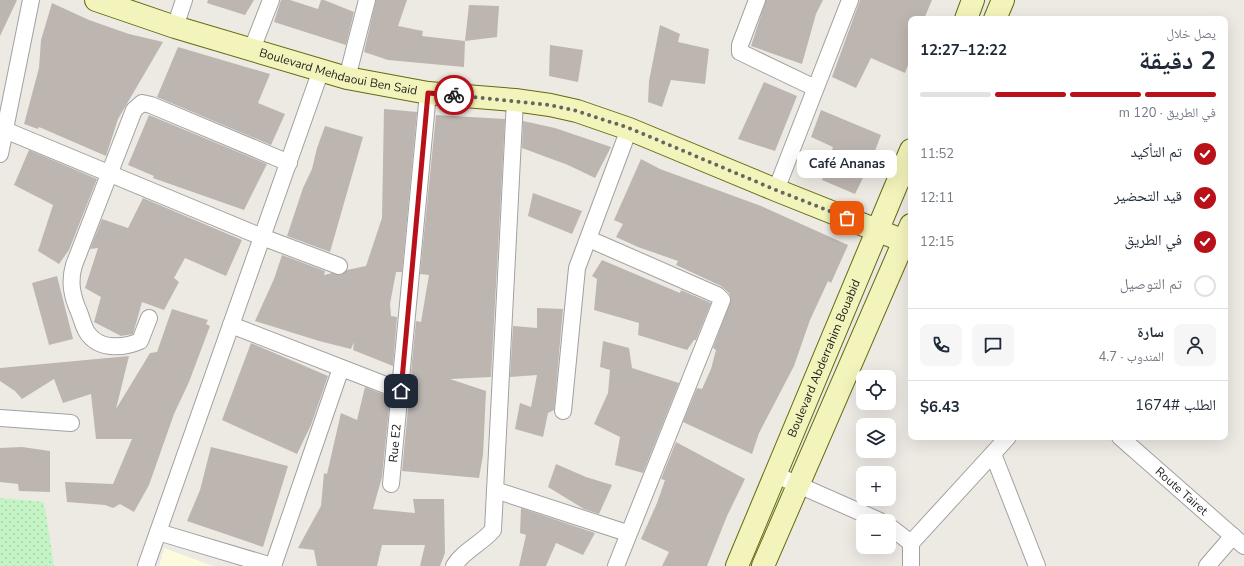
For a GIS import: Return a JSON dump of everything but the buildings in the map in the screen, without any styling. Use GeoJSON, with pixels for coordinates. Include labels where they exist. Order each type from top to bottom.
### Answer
{"type":"FeatureCollection","features":[{"type":"Feature","properties":{"kind":"street"},"geometry":{"type":"LineString","coordinates":[[0,154],[3,129],[31,0]]}},
{"type":"Feature","properties":{"kind":"street","name":"Boulevard Mehdaoui Ben Said"},"geometry":{"type":"LineString","coordinates":[[97,0],[175,27],[347,78],[428,93],[515,100],[577,111],[629,128],[776,190],[878,230]]}},
{"type":"Feature","properties":{"kind":"street"},"geometry":{"type":"LineString","coordinates":[[175,27],[184,0]]}},
{"type":"Feature","properties":{"kind":"street"},"geometry":{"type":"LineString","coordinates":[[252,49],[271,0]]}},
{"type":"Feature","properties":{"kind":"street"},"geometry":{"type":"LineString","coordinates":[[347,78],[367,0]]}},
{"type":"Feature","properties":{"kind":"street"},"geometry":{"type":"LineString","coordinates":[[757,0],[740,45],[740,52],[815,88]]}},
{"type":"Feature","properties":{"kind":"street"},"geometry":{"type":"LineString","coordinates":[[776,190],[850,0]]}},
{"type":"Feature","properties":{"kind":"street"},"geometry":{"type":"LineString","coordinates":[[967,16],[973,0]]}},
{"type":"Feature","properties":{"kind":"street"},"geometry":{"type":"LineString","coordinates":[[996,16],[1003,0]]}},
{"type":"Feature","properties":{"kind":"street"},"geometry":{"type":"LineString","coordinates":[[146,566],[321,70]]}},
{"type":"Feature","properties":{"kind":"street","name":"Rue E2"},"geometry":{"type":"LineString","coordinates":[[392,484],[428,93]]}},
{"type":"Feature","properties":{"kind":"street"},"geometry":{"type":"LineString","coordinates":[[454,566],[458,559],[493,530],[515,100]]}},
{"type":"Feature","properties":{"kind":"street"},"geometry":{"type":"LineString","coordinates":[[149,318],[140,341],[133,344],[112,347],[99,343],[88,335],[74,300],[70,279],[74,265],[134,110],[142,103],[151,105],[289,163]]}},
{"type":"Feature","properties":{"kind":"street"},"geometry":{"type":"LineString","coordinates":[[563,411],[577,268],[629,128]]}},
{"type":"Feature","properties":{"kind":"street"},"geometry":{"type":"LineString","coordinates":[[3,129],[262,237],[339,266]]}},
{"type":"Feature","properties":{"kind":"street","name":"Boulevard Abderrahim Bouabid"},"geometry":{"type":"LineString","coordinates":[[737,566],[908,157]]}},
{"type":"Feature","properties":{"kind":"street"},"geometry":{"type":"LineString","coordinates":[[878,230],[908,237]]}},
{"type":"Feature","properties":{"kind":"street"},"geometry":{"type":"LineString","coordinates":[[589,239],[717,295],[722,300],[627,533],[616,566]]}},
{"type":"Feature","properties":{"kind":"street"},"geometry":{"type":"LineString","coordinates":[[763,566],[798,484],[908,239]]}},
{"type":"Feature","properties":{"kind":"street"},"geometry":{"type":"LineString","coordinates":[[231,325],[401,391]]}},
{"type":"Feature","properties":{"kind":"street"},"geometry":{"type":"LineString","coordinates":[[158,532],[272,566],[341,368]]}},
{"type":"Feature","properties":{"kind":"street"},"geometry":{"type":"LineString","coordinates":[[0,418],[71,423]]}},
{"type":"Feature","properties":{"kind":"street"},"geometry":{"type":"LineString","coordinates":[[911,566],[910,544],[1005,440]]}},
{"type":"Feature","properties":{"kind":"street","name":"Route Tairet"},"geometry":{"type":"LineString","coordinates":[[1123,440],[1241,542]]}},
{"type":"Feature","properties":{"kind":"street"},"geometry":{"type":"LineString","coordinates":[[993,454],[1037,566]]}},
{"type":"Feature","properties":{"kind":"street"},"geometry":{"type":"LineString","coordinates":[[776,475],[864,514]]}},
{"type":"Feature","properties":{"kind":"street"},"geometry":{"type":"LineString","coordinates":[[495,490],[627,533]]}},
{"type":"Feature","properties":{"kind":"street"},"geometry":{"type":"LineString","coordinates":[[896,532],[910,544]]}},
{"type":"Feature","properties":{"kind":"street"},"geometry":{"type":"LineString","coordinates":[[1207,566],[1241,542]]}},
{"type":"Feature","properties":{"kind":"shaded area"},"geometry":{"type":"Polygon","coordinates":[[[164,548],[213,566],[159,566],[164,548]]]}},
{"type":"Feature","properties":{"kind":"green space"},"geometry":{"type":"Polygon","coordinates":[[[0,498],[44,502],[54,566],[0,566],[0,498]]]}},
{"type":"Feature","properties":{"kind":"way so far"},"geometry":{"type":"LineString","coordinates":[[454,95],[515,100],[577,111],[629,128],[776,190],[847,218]]}},
{"type":"Feature","properties":{"kind":"place","name":"Café Ananas"},"geometry":{"type":"Point","coordinates":[847,218]}},
{"type":"Feature","properties":{"kind":"route"},"geometry":{"type":"LineString","coordinates":[[401,391],[428,93],[454,95]]}}]}
